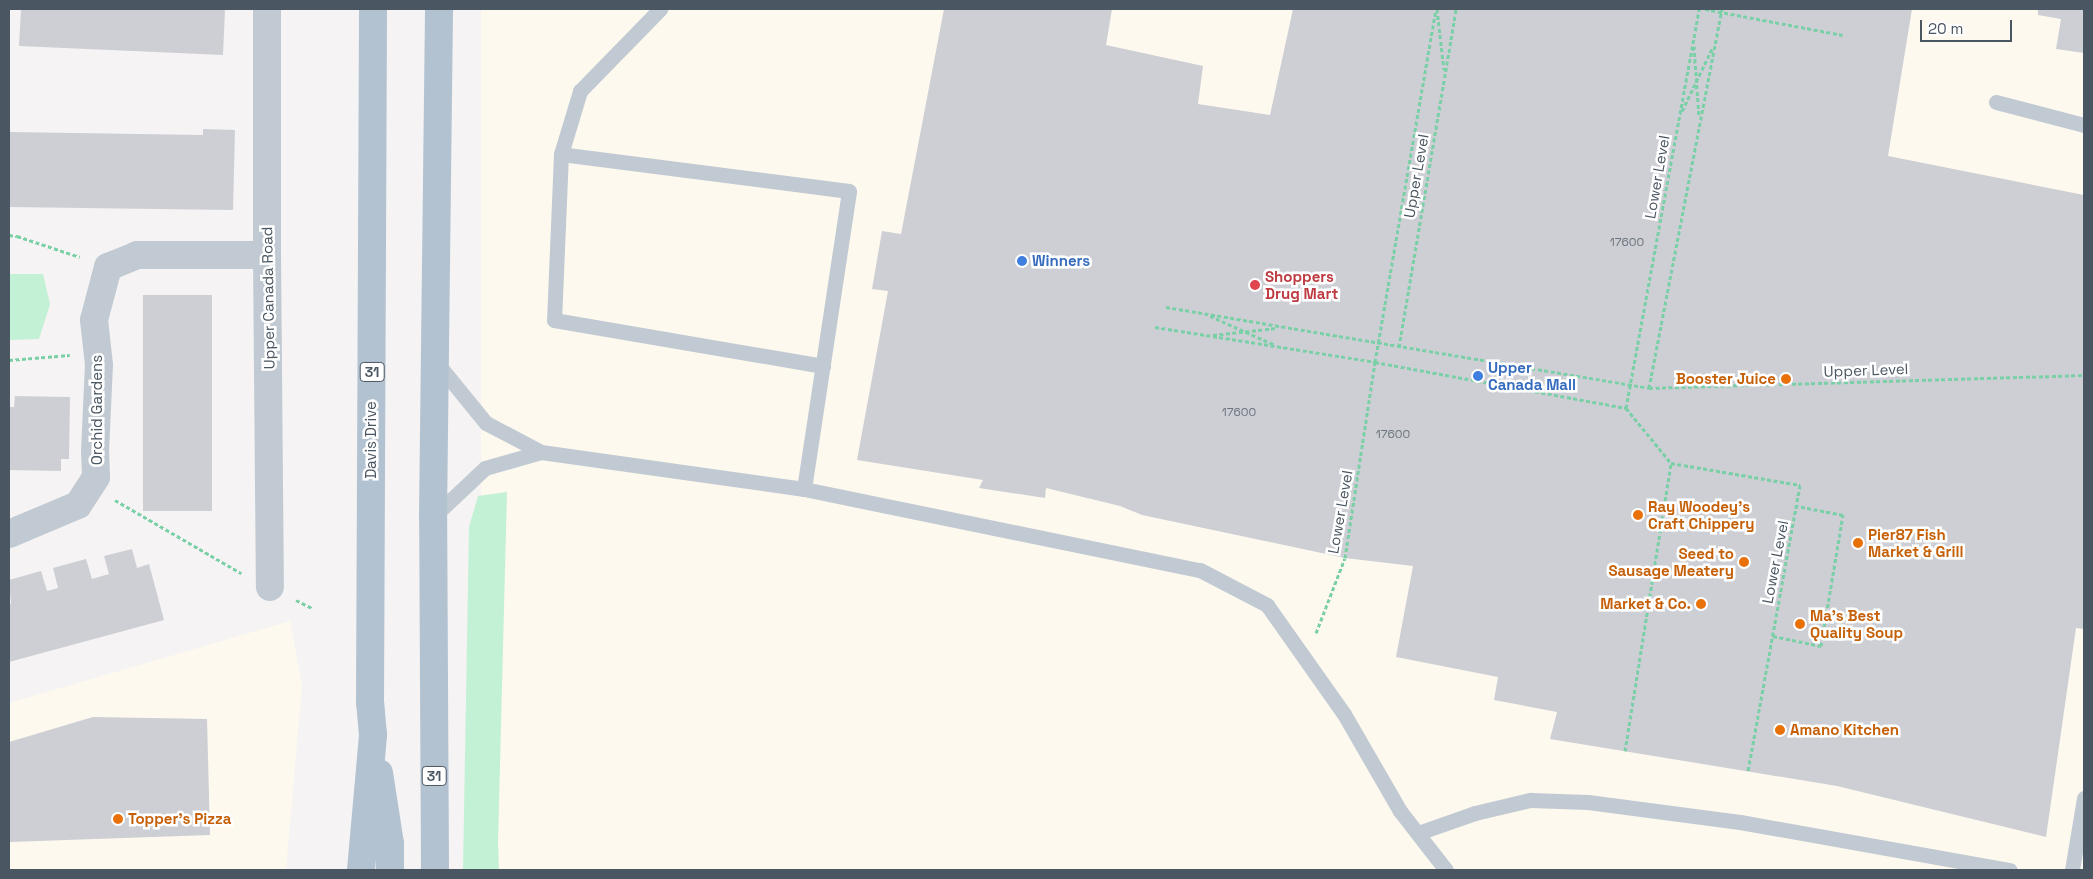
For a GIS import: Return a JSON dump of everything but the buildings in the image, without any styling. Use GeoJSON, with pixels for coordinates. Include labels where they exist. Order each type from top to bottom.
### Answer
{"type":"FeatureCollection","features":[{"type":"Feature","properties":{"kind":"main road","name":"Davis Drive"},"geometry":{"type":"LineString","coordinates":[[361,870],[373,735],[370,703],[373,9]]}},
{"type":"Feature","properties":{"kind":"main road","name":"31"},"geometry":{"type":"LineString","coordinates":[[435,870],[433,517],[439,9]]}},
{"type":"Feature","properties":{"kind":"main road"},"geometry":{"type":"LineString","coordinates":[[373,735],[390,844],[390,870]]}},
{"type":"Feature","properties":{"kind":"street","name":"Upper Canada Road"},"geometry":{"type":"LineString","coordinates":[[267,9],[270,587]]}},
{"type":"Feature","properties":{"kind":"street"},"geometry":{"type":"LineString","coordinates":[[108,266],[137,255],[267,254]]}},
{"type":"Feature","properties":{"kind":"street","name":"Orchid Gardens"},"geometry":{"type":"LineString","coordinates":[[9,534],[78,505],[96,477],[98,353],[94,320],[108,266]]}},
{"type":"Feature","properties":{"kind":"lane"},"geometry":{"type":"LineString","coordinates":[[660,9],[580,91],[561,154],[554,320],[823,366]]}},
{"type":"Feature","properties":{"kind":"lane"},"geometry":{"type":"LineString","coordinates":[[1996,102],[2084,125]]}},
{"type":"Feature","properties":{"kind":"lane"},"geometry":{"type":"LineString","coordinates":[[561,154],[849,191],[804,489]]}},
{"type":"Feature","properties":{"kind":"lane"},"geometry":{"type":"LineString","coordinates":[[435,360],[486,422],[541,452],[804,489],[1200,570],[1267,605],[1344,714],[1400,811],[1446,870]]}},
{"type":"Feature","properties":{"kind":"lane"},"geometry":{"type":"LineString","coordinates":[[433,517],[485,468],[541,452]]}},
{"type":"Feature","properties":{"kind":"lane"},"geometry":{"type":"LineString","coordinates":[[428,870],[433,682]]}},
{"type":"Feature","properties":{"kind":"lane"},"geometry":{"type":"LineString","coordinates":[[2072,870],[2084,798]]}},
{"type":"Feature","properties":{"kind":"lane"},"geometry":{"type":"LineString","coordinates":[[1418,834],[1475,813],[1530,800],[1588,802],[1740,822],[2010,870]]}},
{"type":"Feature","properties":{"kind":"lane"},"geometry":{"type":"LineString","coordinates":[[366,803],[368,870]]}},
{"type":"Feature","properties":{"kind":"path"},"geometry":{"type":"LineString","coordinates":[[1436,9],[1445,74]]}},
{"type":"Feature","properties":{"kind":"path","name":"Lower Level"},"geometry":{"type":"LineString","coordinates":[[1305,660],[1345,558],[1375,362],[1436,9]]}},
{"type":"Feature","properties":{"kind":"path","name":"Upper Level"},"geometry":{"type":"LineString","coordinates":[[1399,347],[1456,9]]}},
{"type":"Feature","properties":{"kind":"path","name":"Lower Level"},"geometry":{"type":"LineString","coordinates":[[1626,408],[1699,9]]}},
{"type":"Feature","properties":{"kind":"path"},"geometry":{"type":"LineString","coordinates":[[1705,9],[1843,35]]}},
{"type":"Feature","properties":{"kind":"path"},"geometry":{"type":"LineString","coordinates":[[1649,388],[1722,9]]}},
{"type":"Feature","properties":{"kind":"path"},"geometry":{"type":"LineString","coordinates":[[1693,40],[1700,122]]}},
{"type":"Feature","properties":{"kind":"path"},"geometry":{"type":"LineString","coordinates":[[1680,115],[1714,44]]}},
{"type":"Feature","properties":{"kind":"path"},"geometry":{"type":"LineString","coordinates":[[9,235],[108,266]]}},
{"type":"Feature","properties":{"kind":"path","name":"Upper Level"},"geometry":{"type":"LineString","coordinates":[[1166,308],[1649,388],[2084,375]]}},
{"type":"Feature","properties":{"kind":"path"},"geometry":{"type":"LineString","coordinates":[[1206,314],[1280,347]]}},
{"type":"Feature","properties":{"kind":"path"},"geometry":{"type":"LineString","coordinates":[[1155,327],[1375,362],[1626,408],[1671,463],[1625,751]]}},
{"type":"Feature","properties":{"kind":"path"},"geometry":{"type":"LineString","coordinates":[[1208,336],[1282,327]]}},
{"type":"Feature","properties":{"kind":"path"},"geometry":{"type":"LineString","coordinates":[[9,360],[98,353]]}},
{"type":"Feature","properties":{"kind":"path","name":"Lower Level"},"geometry":{"type":"LineString","coordinates":[[1671,463],[1800,485],[1748,771]]}},
{"type":"Feature","properties":{"kind":"path"},"geometry":{"type":"LineString","coordinates":[[88,489],[115,500],[232,568],[312,608]]}},
{"type":"Feature","properties":{"kind":"path"},"geometry":{"type":"LineString","coordinates":[[1772,636],[1821,646],[1843,515],[1797,506]]}},
{"type":"Feature","properties":{"kind":"shaded area"},"geometry":{"type":"Polygon","coordinates":[[[481,9],[2084,9],[2084,870],[481,870],[481,9]]]}},
{"type":"Feature","properties":{"kind":"shaded area"},"geometry":{"type":"Polygon","coordinates":[[[290,621],[302,686],[286,870],[9,870],[9,703],[290,621]]]}},
{"type":"Feature","properties":{"kind":"green space"},"geometry":{"type":"Polygon","coordinates":[[[9,274],[43,274],[50,304],[39,339],[9,340],[9,274]]]}},
{"type":"Feature","properties":{"kind":"green space"},"geometry":{"type":"Polygon","coordinates":[[[507,492],[498,843],[499,870],[463,870],[469,527],[478,496],[507,492]]]}},
{"type":"Feature","properties":{"kind":"place","name":"Winners"},"geometry":{"type":"Point","coordinates":[1022,261]}},
{"type":"Feature","properties":{"kind":"place","name":"Shoppers Drug Mart"},"geometry":{"type":"Point","coordinates":[1255,285]}},
{"type":"Feature","properties":{"kind":"place","name":"Upper Canada Mall"},"geometry":{"type":"Point","coordinates":[1478,376]}},
{"type":"Feature","properties":{"kind":"place","name":"Booster Juice"},"geometry":{"type":"Point","coordinates":[1786,379]}},
{"type":"Feature","properties":{"kind":"place","name":"Ray Woodey's Craft Chippery"},"geometry":{"type":"Point","coordinates":[1638,515]}},
{"type":"Feature","properties":{"kind":"place","name":"Pier87 Fish Market & Grill"},"geometry":{"type":"Point","coordinates":[1858,543]}},
{"type":"Feature","properties":{"kind":"place","name":"Seed to Sausage Meatery"},"geometry":{"type":"Point","coordinates":[1744,562]}},
{"type":"Feature","properties":{"kind":"place","name":"Market & Co."},"geometry":{"type":"Point","coordinates":[1701,604]}},
{"type":"Feature","properties":{"kind":"place","name":"Ma's Best Quality Soup"},"geometry":{"type":"Point","coordinates":[1800,624]}},
{"type":"Feature","properties":{"kind":"place","name":"Amano Kitchen"},"geometry":{"type":"Point","coordinates":[1780,730]}},
{"type":"Feature","properties":{"kind":"place","name":"Topper's Pizza"},"geometry":{"type":"Point","coordinates":[118,819]}}]}
